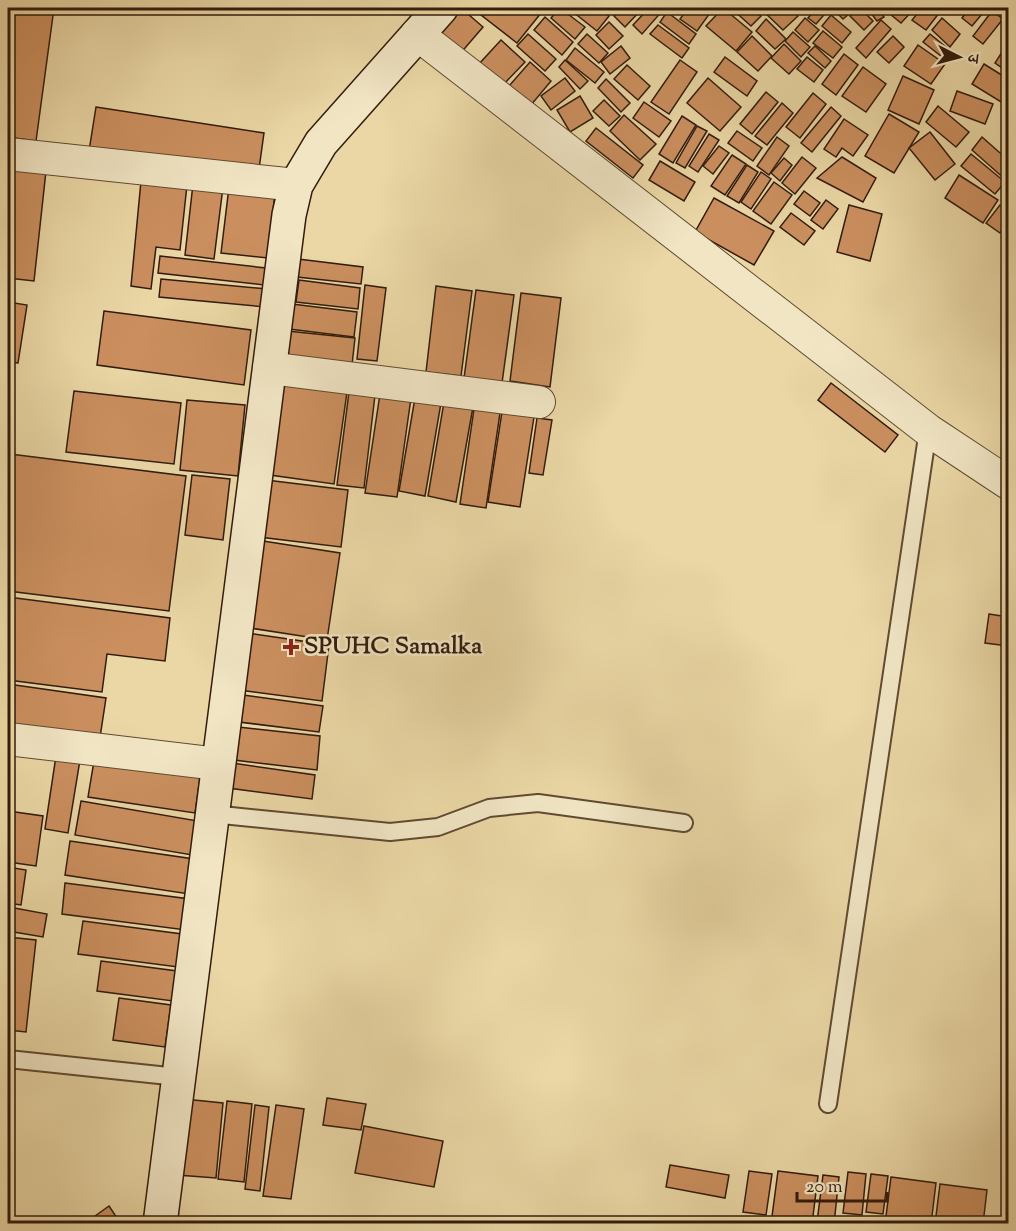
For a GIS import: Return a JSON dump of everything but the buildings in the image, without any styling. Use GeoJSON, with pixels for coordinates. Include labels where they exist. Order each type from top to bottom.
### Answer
{"type":"FeatureCollection","features":[{"type":"Feature","properties":{"kind":"street"},"geometry":{"type":"LineString","coordinates":[[160,1224],[289,215],[296,185],[321,143],[441,8]]}},
{"type":"Feature","properties":{"kind":"street"},"geometry":{"type":"LineString","coordinates":[[417,34],[928,430],[1008,483]]}},
{"type":"Feature","properties":{"kind":"street"},"geometry":{"type":"LineString","coordinates":[[8,154],[296,185]]}},
{"type":"Feature","properties":{"kind":"street"},"geometry":{"type":"LineString","coordinates":[[269,368],[538,402]]}},
{"type":"Feature","properties":{"kind":"street"},"geometry":{"type":"LineString","coordinates":[[8,739],[218,764]]}},
{"type":"Feature","properties":{"kind":"lane"},"geometry":{"type":"LineString","coordinates":[[828,1104],[928,430]]}},
{"type":"Feature","properties":{"kind":"lane"},"geometry":{"type":"LineString","coordinates":[[212,814],[390,832],[438,827],[489,808],[538,803],[684,823]]}},
{"type":"Feature","properties":{"kind":"lane"},"geometry":{"type":"LineString","coordinates":[[8,1059],[178,1077]]}},
{"type":"Feature","properties":{"kind":"place","name":"SPUHC Samalka"},"geometry":{"type":"Point","coordinates":[291,647]}}]}
